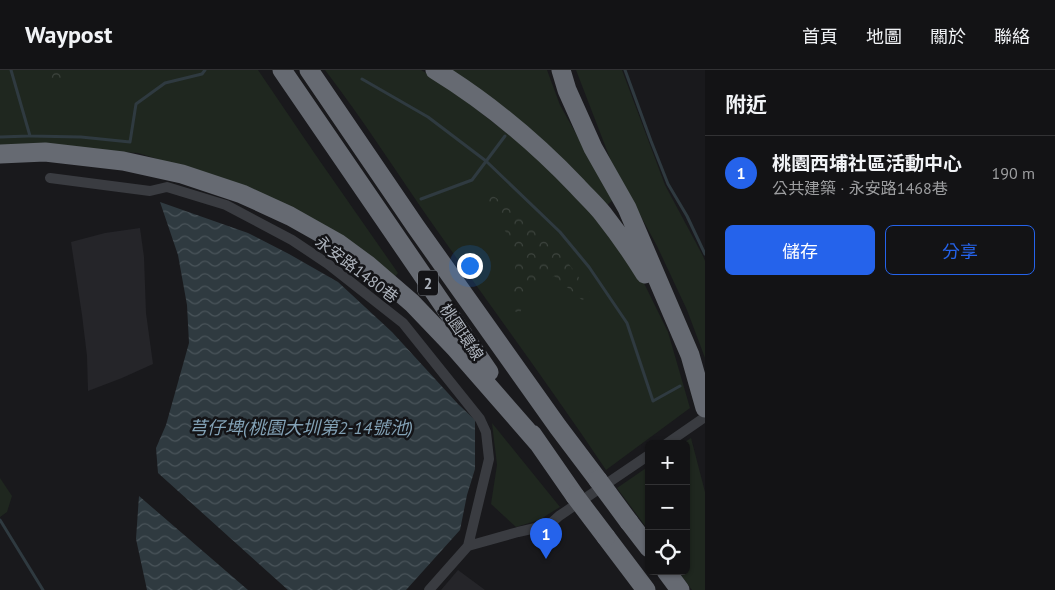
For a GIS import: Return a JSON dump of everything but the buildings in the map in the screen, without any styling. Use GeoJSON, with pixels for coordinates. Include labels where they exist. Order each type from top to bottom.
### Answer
{"type":"FeatureCollection","features":[{"type":"Feature","properties":{"kind":"highway","name":"桃園環線"},"geometry":{"type":"LineString","coordinates":[[282,70],[538,444],[646,590]]}},
{"type":"Feature","properties":{"kind":"highway","name":"桃園環線"},"geometry":{"type":"LineString","coordinates":[[308,70],[416,227],[553,419],[645,543]]}},
{"type":"Feature","properties":{"kind":"highway"},"geometry":{"type":"LineString","coordinates":[[435,70],[483,103],[562,170],[602,213],[623,241],[674,319]]}},
{"type":"Feature","properties":{"kind":"highway"},"geometry":{"type":"LineString","coordinates":[[561,70],[567,90],[585,132],[627,208],[690,355],[704,408]]}},
{"type":"Feature","properties":{"kind":"highway"},"geometry":{"type":"LineString","coordinates":[[0,154],[45,152],[123,161],[182,174],[242,194],[290,216],[338,243],[368,265],[412,303],[456,349],[538,444]]}},
{"type":"Feature","properties":{"kind":"highway"},"geometry":{"type":"LineString","coordinates":[[669,575],[680,590]]}},
{"type":"Feature","properties":{"kind":"street","name":"永安路1480巷"},"geometry":{"type":"LineString","coordinates":[[50,178],[150,191],[167,187],[226,205],[307,249],[403,323],[480,419],[486,432],[489,459],[468,546]]}},
{"type":"Feature","properties":{"kind":"street"},"geometry":{"type":"LineString","coordinates":[[670,440],[704,408]]}},
{"type":"Feature","properties":{"kind":"street"},"geometry":{"type":"LineString","coordinates":[[429,590],[468,546],[549,524],[645,458]]}},
{"type":"Feature","properties":{"kind":"shaded area"},"geometry":{"type":"Polygon","coordinates":[[[140,228],[144,257],[146,313],[153,364],[88,391],[87,356],[71,242],[105,233],[140,228]]]}},
{"type":"Feature","properties":{"kind":"shaded area"},"geometry":{"type":"Polygon","coordinates":[[[458,570],[485,590],[441,590],[458,570]]]}},
{"type":"Feature","properties":{"kind":"green space"},"geometry":{"type":"Polygon","coordinates":[[[0,70],[258,70],[398,273],[395,277],[235,183],[138,153],[29,147],[0,148],[0,70]]]}},
{"type":"Feature","properties":{"kind":"green space"},"geometry":{"type":"Polygon","coordinates":[[[40,70],[77,70],[69,79],[50,83],[40,73],[40,70]]]}},
{"type":"Feature","properties":{"kind":"green space"},"geometry":{"type":"Polygon","coordinates":[[[325,70],[421,70],[440,81],[531,152],[587,205],[640,275],[668,332],[690,408],[606,470],[325,70]]]}},
{"type":"Feature","properties":{"kind":"green space"},"geometry":{"type":"Polygon","coordinates":[[[451,70],[547,70],[560,105],[613,200],[606,206],[451,70]]]}},
{"type":"Feature","properties":{"kind":"green space"},"geometry":{"type":"Polygon","coordinates":[[[576,70],[622,70],[665,185],[705,261],[705,358],[687,310],[657,246],[611,161],[576,70]]]}},
{"type":"Feature","properties":{"kind":"green space"},"geometry":{"type":"Polygon","coordinates":[[[481,189],[510,206],[566,260],[592,295],[582,300],[554,276],[529,292],[519,315],[511,307],[517,251],[498,219],[477,197],[481,189]]]}},
{"type":"Feature","properties":{"kind":"green space"},"geometry":{"type":"Polygon","coordinates":[[[492,423],[560,507],[539,520],[516,527],[491,504],[497,465],[492,423]]]}},
{"type":"Feature","properties":{"kind":"green space"},"geometry":{"type":"Polygon","coordinates":[[[691,438],[705,492],[705,590],[692,590],[681,575],[690,575],[690,440],[688,440],[691,438]]]}},
{"type":"Feature","properties":{"kind":"green space"},"geometry":{"type":"Polygon","coordinates":[[[645,469],[645,526],[617,488],[645,469]]]}},
{"type":"Feature","properties":{"kind":"green space"},"geometry":{"type":"Polygon","coordinates":[[[0,478],[12,496],[7,512],[0,517],[0,478]]]}},
{"type":"Feature","properties":{"kind":"water","name":"芎仔埤(桃園大圳第2-14號池)"},"geometry":{"type":"Polygon","coordinates":[[[160,202],[248,233],[338,282],[392,332],[475,420],[475,469],[467,495],[460,530],[406,590],[288,590],[158,473],[156,448],[166,425],[189,343],[187,305],[178,255],[160,202]]]}},
{"type":"Feature","properties":{"kind":"water"},"geometry":{"type":"Polygon","coordinates":[[[139,496],[248,590],[147,590],[136,539],[139,496]]]}},
{"type":"Feature","properties":{"kind":"waterway"},"geometry":{"type":"LineString","coordinates":[[11,70],[30,136],[81,137],[130,142],[136,104],[165,83],[202,74],[205,70]]}},
{"type":"Feature","properties":{"kind":"waterway"},"geometry":{"type":"LineString","coordinates":[[625,70],[668,184],[687,216],[705,254]]}},
{"type":"Feature","properties":{"kind":"waterway"},"geometry":{"type":"LineString","coordinates":[[362,79],[428,117],[486,161],[560,232],[589,267],[627,323],[653,401],[680,386]]}},
{"type":"Feature","properties":{"kind":"waterway"},"geometry":{"type":"LineString","coordinates":[[0,137],[29,136]]}},
{"type":"Feature","properties":{"kind":"waterway"},"geometry":{"type":"LineString","coordinates":[[421,199],[472,180],[505,136]]}},
{"type":"Feature","properties":{"kind":"waterway"},"geometry":{"type":"LineString","coordinates":[[0,520],[43,590]]}},
{"type":"Feature","properties":{"kind":"place","name":"桃園西埔社區活動中心"},"geometry":{"type":"Point","coordinates":[546,559]}}]}
